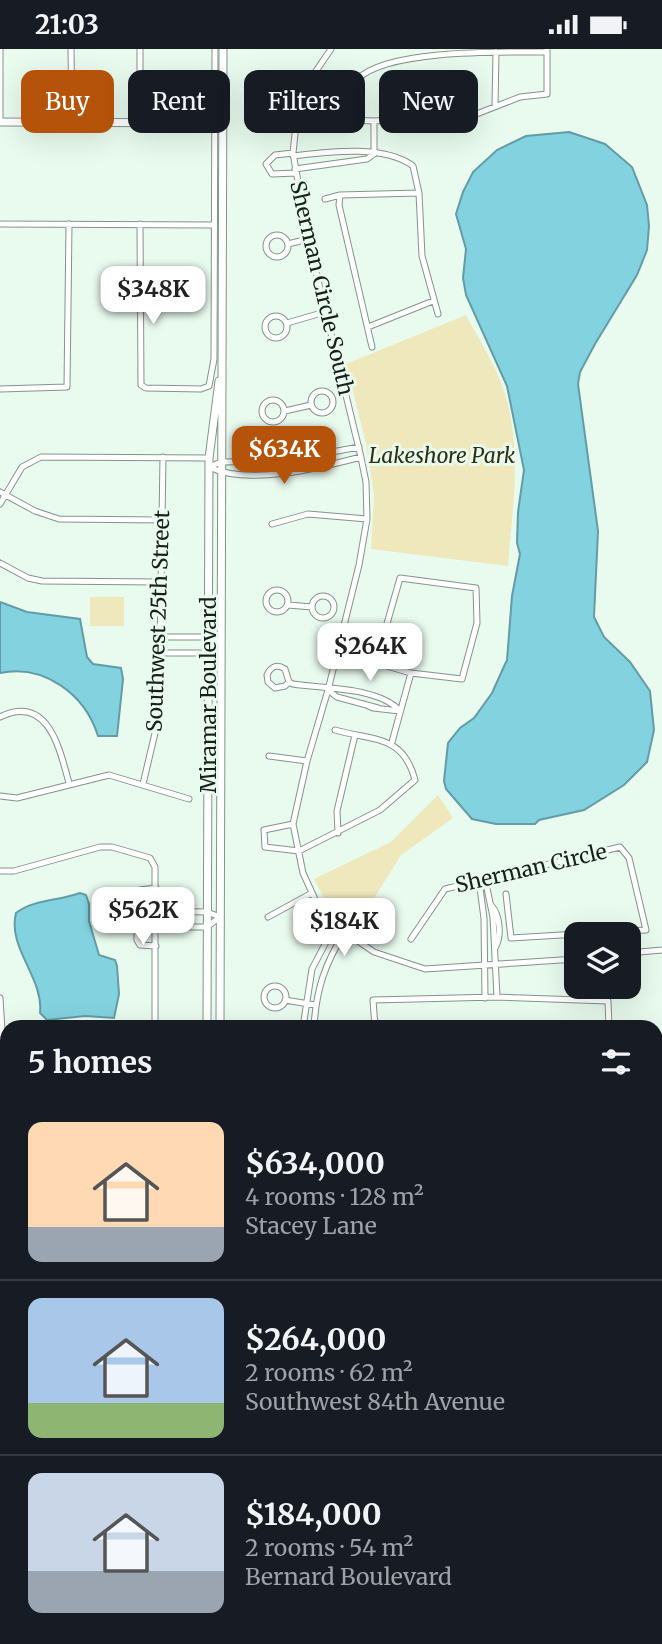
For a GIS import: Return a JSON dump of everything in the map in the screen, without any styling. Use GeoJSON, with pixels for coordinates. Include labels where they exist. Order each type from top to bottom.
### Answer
{"type":"FeatureCollection","features":[{"type":"Feature","properties":{"kind":"street"},"geometry":{"type":"LineString","coordinates":[[1,49],[0,122],[21,122]]}},
{"type":"Feature","properties":{"kind":"street"},"geometry":{"type":"LineString","coordinates":[[71,49],[71,70]]}},
{"type":"Feature","properties":{"kind":"street"},"geometry":{"type":"LineString","coordinates":[[140,49],[140,70]]}},
{"type":"Feature","properties":{"kind":"street"},"geometry":{"type":"LineString","coordinates":[[215,49],[215,70]]}},
{"type":"Feature","properties":{"kind":"street","name":"Miramar Boulevard"},"geometry":{"type":"LineString","coordinates":[[220,1020],[223,49]]}},
{"type":"Feature","properties":{"kind":"street","name":"Sherman Circle South"},"geometry":{"type":"LineString","coordinates":[[317,70],[331,49]]}},
{"type":"Feature","properties":{"kind":"street"},"geometry":{"type":"LineString","coordinates":[[365,73],[383,62],[435,52],[547,50],[547,94],[520,97],[474,115],[365,120]]}},
{"type":"Feature","properties":{"kind":"street"},"geometry":{"type":"LineString","coordinates":[[495,106],[496,52]]}},
{"type":"Feature","properties":{"kind":"street"},"geometry":{"type":"LineString","coordinates":[[272,76],[282,77],[286,82],[286,91],[280,97],[272,96],[265,88],[267,81],[272,76]]}},
{"type":"Feature","properties":{"kind":"street"},"geometry":{"type":"LineString","coordinates":[[374,121],[374,154]]}},
{"type":"Feature","properties":{"kind":"street"},"geometry":{"type":"LineString","coordinates":[[141,224],[141,385],[146,388],[201,389],[209,386],[213,378],[214,359],[215,133]]}},
{"type":"Feature","properties":{"kind":"street","name":"Sherman Circle South"},"geometry":{"type":"LineString","coordinates":[[295,133],[295,171],[308,239],[359,447],[367,519],[347,613],[293,824],[312,893],[319,908],[345,932],[373,952],[425,969],[486,967],[564,959]]}},
{"type":"Feature","properties":{"kind":"street"},"geometry":{"type":"LineString","coordinates":[[374,154],[367,159],[272,174],[265,164],[275,155],[367,151],[406,161],[413,166],[419,193],[422,256],[438,314]]}},
{"type":"Feature","properties":{"kind":"street"},"geometry":{"type":"LineString","coordinates":[[325,199],[340,195],[419,193]]}},
{"type":"Feature","properties":{"kind":"street"},"geometry":{"type":"LineString","coordinates":[[340,195],[338,205],[372,347]]}},
{"type":"Feature","properties":{"kind":"street"},"geometry":{"type":"LineString","coordinates":[[0,224],[214,225]]}},
{"type":"Feature","properties":{"kind":"street"},"geometry":{"type":"LineString","coordinates":[[0,389],[67,387],[69,224]]}},
{"type":"Feature","properties":{"kind":"street"},"geometry":{"type":"LineString","coordinates":[[274,235],[285,237],[288,244],[285,254],[278,257],[269,253],[266,246],[268,239],[274,235]]}},
{"type":"Feature","properties":{"kind":"street"},"geometry":{"type":"LineString","coordinates":[[288,244],[308,239]]}},
{"type":"Feature","properties":{"kind":"street"},"geometry":{"type":"LineString","coordinates":[[368,327],[433,301]]}},
{"type":"Feature","properties":{"kind":"street"},"geometry":{"type":"LineString","coordinates":[[287,323],[325,312]]}},
{"type":"Feature","properties":{"kind":"street"},"geometry":{"type":"LineString","coordinates":[[271,317],[282,317],[287,323],[288,330],[281,338],[274,338],[266,331],[271,317]]}},
{"type":"Feature","properties":{"kind":"street","name":"Miramar Boulevard"},"geometry":{"type":"LineString","coordinates":[[207,1020],[209,458],[222,363]]}},
{"type":"Feature","properties":{"kind":"street"},"geometry":{"type":"LineString","coordinates":[[320,391],[327,392],[333,400],[332,408],[322,414],[315,412],[311,405],[312,398],[320,391]]}},
{"type":"Feature","properties":{"kind":"street"},"geometry":{"type":"LineString","coordinates":[[333,400],[347,397]]}},
{"type":"Feature","properties":{"kind":"street"},"geometry":{"type":"LineString","coordinates":[[273,399],[280,401],[285,411],[282,418],[276,422],[268,421],[262,412],[267,402],[273,399]]}},
{"type":"Feature","properties":{"kind":"street"},"geometry":{"type":"LineString","coordinates":[[285,411],[311,405]]}},
{"type":"Feature","properties":{"kind":"street"},"geometry":{"type":"LineString","coordinates":[[209,467],[221,462],[283,461],[359,447]]}},
{"type":"Feature","properties":{"kind":"street"},"geometry":{"type":"LineString","coordinates":[[0,505],[3,493],[22,467],[41,457],[209,458]]}},
{"type":"Feature","properties":{"kind":"street","name":"Southwest 25th Street"},"geometry":{"type":"LineString","coordinates":[[143,784],[158,728],[163,457]]}},
{"type":"Feature","properties":{"kind":"street"},"geometry":{"type":"LineString","coordinates":[[209,467],[222,473],[284,473],[361,457]]}},
{"type":"Feature","properties":{"kind":"street"},"geometry":{"type":"LineString","coordinates":[[3,493],[35,511],[59,519],[162,520]]}},
{"type":"Feature","properties":{"kind":"street"},"geometry":{"type":"LineString","coordinates":[[272,524],[308,515],[367,519]]}},
{"type":"Feature","properties":{"kind":"street"},"geometry":{"type":"LineString","coordinates":[[0,563],[28,578],[42,581],[159,582]]}},
{"type":"Feature","properties":{"kind":"street"},"geometry":{"type":"LineString","coordinates":[[352,656],[411,673],[463,679],[477,623],[476,588],[400,578],[376,662]]}},
{"type":"Feature","properties":{"kind":"street"},"geometry":{"type":"LineString","coordinates":[[288,605],[288,597],[283,591],[276,590],[267,596],[268,607],[273,611],[280,612],[288,605],[312,607]]}},
{"type":"Feature","properties":{"kind":"street"},"geometry":{"type":"LineString","coordinates":[[326,596],[332,600],[334,610],[330,616],[323,618],[316,615],[312,607],[316,599],[326,596]]}},
{"type":"Feature","properties":{"kind":"street"},"geometry":{"type":"LineString","coordinates":[[334,610],[347,613]]}},
{"type":"Feature","properties":{"kind":"street"},"geometry":{"type":"LineString","coordinates":[[159,638],[208,637],[221,643],[208,653],[159,653]]}},
{"type":"Feature","properties":{"kind":"street"},"geometry":{"type":"LineString","coordinates":[[273,667],[282,667],[288,674],[289,682],[285,686],[275,688],[268,682],[267,675],[273,667]]}},
{"type":"Feature","properties":{"kind":"street"},"geometry":{"type":"LineString","coordinates":[[392,742],[411,673]]}},
{"type":"Feature","properties":{"kind":"street"},"geometry":{"type":"LineString","coordinates":[[289,682],[328,690],[341,688],[393,702],[400,711]]}},
{"type":"Feature","properties":{"kind":"street"},"geometry":{"type":"LineString","coordinates":[[328,690],[337,697],[400,711]]}},
{"type":"Feature","properties":{"kind":"street"},"geometry":{"type":"LineString","coordinates":[[364,704],[367,695]]}},
{"type":"Feature","properties":{"kind":"street"},"geometry":{"type":"LineString","coordinates":[[0,716],[18,712],[37,717],[49,726],[56,737],[69,783]]}},
{"type":"Feature","properties":{"kind":"street"},"geometry":{"type":"LineString","coordinates":[[293,824],[264,830],[265,847],[299,851],[380,810],[415,780],[411,764],[392,742],[334,730]]}},
{"type":"Feature","properties":{"kind":"street"},"geometry":{"type":"LineString","coordinates":[[338,833],[337,811],[355,735]]}},
{"type":"Feature","properties":{"kind":"street"},"geometry":{"type":"LineString","coordinates":[[269,756],[307,761]]}},
{"type":"Feature","properties":{"kind":"street"},"geometry":{"type":"LineString","coordinates":[[0,796],[17,798],[109,775],[190,799]]}},
{"type":"Feature","properties":{"kind":"street"},"geometry":{"type":"LineString","coordinates":[[0,871],[14,871],[100,847],[150,858],[155,867],[156,888],[155,1020]]}},
{"type":"Feature","properties":{"kind":"street","name":"Sherman Circle"},"geometry":{"type":"LineString","coordinates":[[411,939],[444,889],[621,847],[629,858],[646,930],[511,937],[506,894]]}},
{"type":"Feature","properties":{"kind":"street"},"geometry":{"type":"LineString","coordinates":[[482,880],[497,916],[499,940],[495,948]]}},
{"type":"Feature","properties":{"kind":"street"},"geometry":{"type":"LineString","coordinates":[[482,880],[485,997]]}},
{"type":"Feature","properties":{"kind":"street"},"geometry":{"type":"LineString","coordinates":[[156,888],[140,890],[137,907],[137,940],[140,945],[156,946]]}},
{"type":"Feature","properties":{"kind":"street"},"geometry":{"type":"LineString","coordinates":[[268,917],[312,893]]}},
{"type":"Feature","properties":{"kind":"street"},"geometry":{"type":"LineString","coordinates":[[491,905],[497,997]]}},
{"type":"Feature","properties":{"kind":"street"},"geometry":{"type":"LineString","coordinates":[[155,911],[207,912],[220,917]]}},
{"type":"Feature","properties":{"kind":"street"},"geometry":{"type":"LineString","coordinates":[[156,927],[207,927],[220,917]]}},
{"type":"Feature","properties":{"kind":"street"},"geometry":{"type":"LineString","coordinates":[[303,1020],[304,1003],[320,949],[336,923]]}},
{"type":"Feature","properties":{"kind":"street"},"geometry":{"type":"LineString","coordinates":[[484,930],[494,929]]}},
{"type":"Feature","properties":{"kind":"street"},"geometry":{"type":"LineString","coordinates":[[314,1020],[322,972],[345,932]]}},
{"type":"Feature","properties":{"kind":"street"},"geometry":{"type":"LineString","coordinates":[[641,952],[662,950]]}},
{"type":"Feature","properties":{"kind":"street"},"geometry":{"type":"LineString","coordinates":[[276,986],[285,992],[285,1000],[279,1007],[272,1007],[266,1003],[265,993],[276,986]]}},
{"type":"Feature","properties":{"kind":"street"},"geometry":{"type":"LineString","coordinates":[[0,997],[1,1020]]}},
{"type":"Feature","properties":{"kind":"street"},"geometry":{"type":"LineString","coordinates":[[374,1020],[373,1000],[497,997],[608,1001],[609,1020]]}},
{"type":"Feature","properties":{"kind":"street"},"geometry":{"type":"LineString","coordinates":[[285,1000],[315,1005]]}},
{"type":"Feature","properties":{"kind":"green space","name":"Lakeshore Park"},"geometry":{"type":"Polygon","coordinates":[[[466,315],[497,373],[511,420],[515,468],[508,566],[371,549],[374,495],[366,443],[346,364],[466,315]]]}},
{"type":"Feature","properties":{"kind":"green space"},"geometry":{"type":"Polygon","coordinates":[[[90,597],[124,597],[124,626],[90,626],[90,597]]]}},
{"type":"Feature","properties":{"kind":"green space"},"geometry":{"type":"Polygon","coordinates":[[[438,795],[453,818],[401,855],[355,929],[341,920],[330,908],[314,879],[391,842],[438,795]]]}},
{"type":"Feature","properties":{"kind":"green space"},"geometry":{"type":"Polygon","coordinates":[[[100,887],[125,887],[125,902],[100,902],[100,887]]]}},
{"type":"Feature","properties":{"kind":"water"},"geometry":{"type":"Polygon","coordinates":[[[569,132],[605,144],[632,167],[647,205],[647,250],[637,275],[580,372],[578,384],[598,531],[594,617],[604,637],[630,662],[650,691],[654,730],[647,762],[624,785],[584,810],[539,820],[535,824],[496,824],[472,819],[446,789],[444,781],[448,743],[460,728],[474,718],[492,693],[507,660],[512,596],[520,554],[517,543],[518,512],[524,470],[507,386],[466,295],[463,278],[466,249],[456,214],[473,172],[497,150],[526,136],[569,132]]]}},
{"type":"Feature","properties":{"kind":"water"},"geometry":{"type":"Polygon","coordinates":[[[0,602],[27,612],[80,619],[87,657],[93,664],[121,668],[123,679],[117,736],[98,736],[83,707],[61,685],[32,673],[0,673],[0,602]]]}},
{"type":"Feature","properties":{"kind":"water"},"geometry":{"type":"Polygon","coordinates":[[[80,893],[86,895],[89,904],[89,921],[99,955],[115,960],[117,966],[119,994],[114,1018],[85,1016],[47,1020],[40,1013],[37,988],[17,938],[16,913],[31,905],[80,893]]]}}]}
